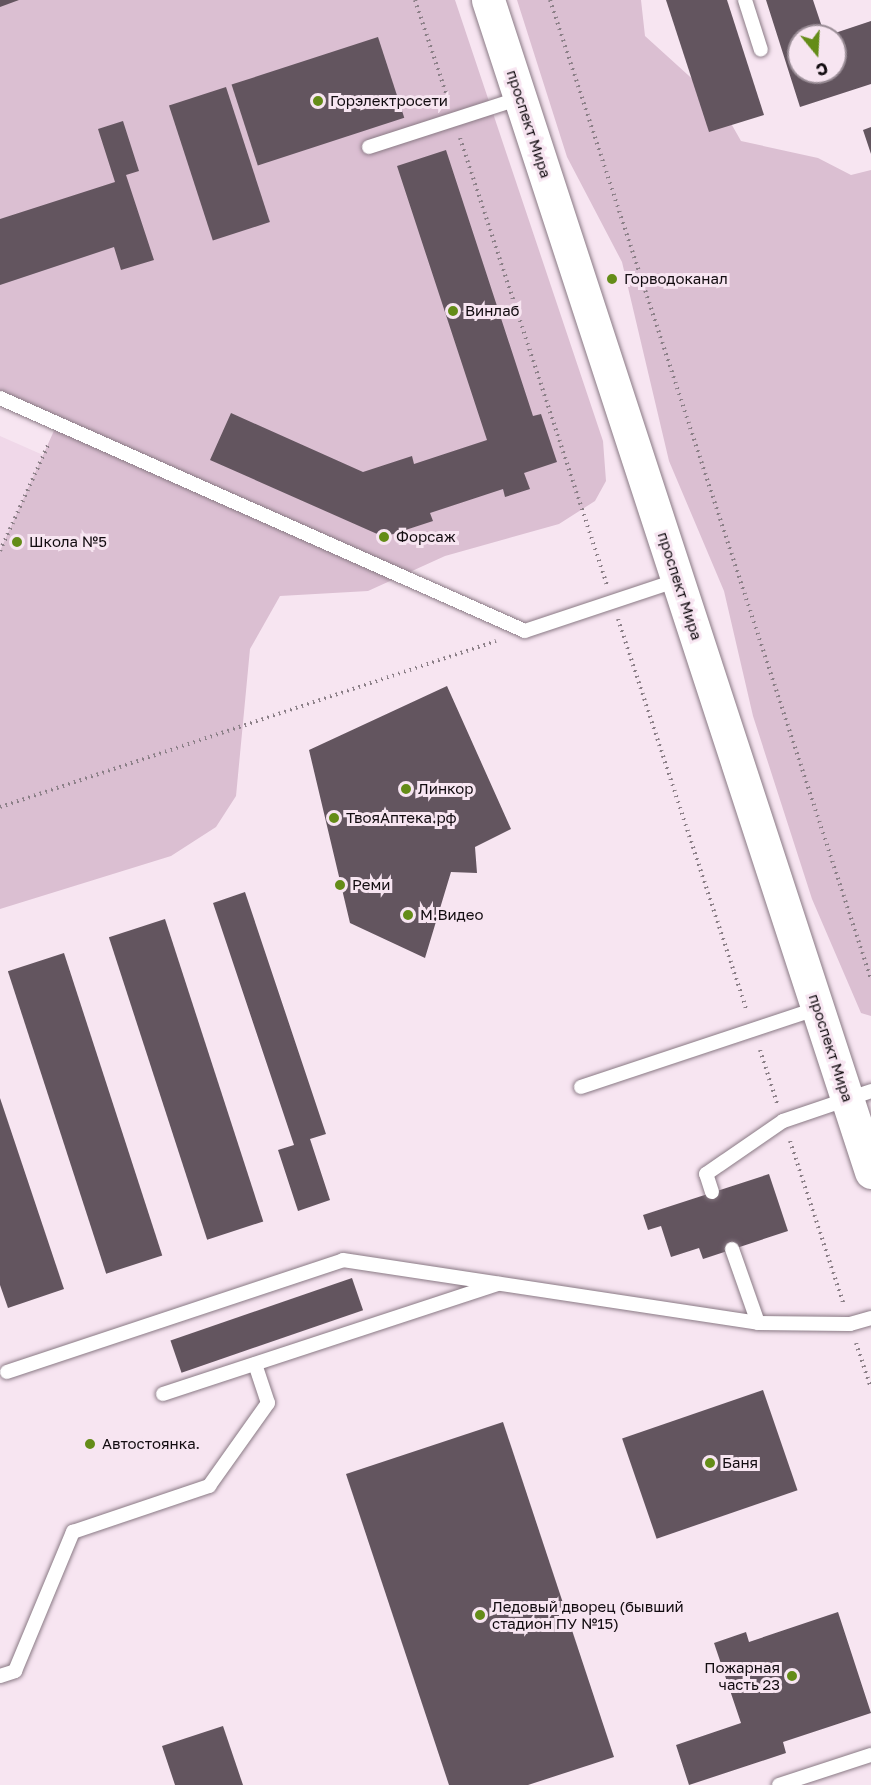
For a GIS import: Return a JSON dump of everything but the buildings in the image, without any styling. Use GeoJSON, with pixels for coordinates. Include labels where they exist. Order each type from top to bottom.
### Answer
{"type":"FeatureCollection","features":[{"type":"Feature","properties":{"kind":"street","name":"проспект Мира"},"geometry":{"type":"LineString","coordinates":[[488,0],[818,1008],[859,1095],[871,1172]]}},
{"type":"Feature","properties":{"kind":"lane"},"geometry":{"type":"LineString","coordinates":[[745,0],[761,50]]}},
{"type":"Feature","properties":{"kind":"lane"},"geometry":{"type":"LineString","coordinates":[[369,147],[521,98]]}},
{"type":"Feature","properties":{"kind":"lane"},"geometry":{"type":"LineString","coordinates":[[0,398],[525,631],[678,580]]}},
{"type":"Feature","properties":{"kind":"lane"},"geometry":{"type":"LineString","coordinates":[[581,1087],[818,1008]]}},
{"type":"Feature","properties":{"kind":"lane"},"geometry":{"type":"LineString","coordinates":[[712,1192],[706,1174],[783,1121],[859,1095]]}},
{"type":"Feature","properties":{"kind":"lane"},"geometry":{"type":"LineString","coordinates":[[732,1249],[758,1323]]}},
{"type":"Feature","properties":{"kind":"lane"},"geometry":{"type":"LineString","coordinates":[[7,1372],[343,1260],[758,1323],[850,1324],[871,1318]]}},
{"type":"Feature","properties":{"kind":"lane"},"geometry":{"type":"LineString","coordinates":[[163,1394],[500,1284]]}},
{"type":"Feature","properties":{"kind":"lane"},"geometry":{"type":"LineString","coordinates":[[0,1676],[15,1671],[74,1532],[208,1486],[268,1403],[255,1364]]}},
{"type":"Feature","properties":{"kind":"lane"},"geometry":{"type":"LineString","coordinates":[[779,1785],[871,1755]]}},
{"type":"Feature","properties":{"kind":"path"},"geometry":{"type":"LineString","coordinates":[[415,0],[871,1388]]}},
{"type":"Feature","properties":{"kind":"path"},"geometry":{"type":"LineString","coordinates":[[549,0],[871,979]]}},
{"type":"Feature","properties":{"kind":"path"},"geometry":{"type":"LineString","coordinates":[[0,551],[57,424]]}},
{"type":"Feature","properties":{"kind":"path"},"geometry":{"type":"LineString","coordinates":[[0,807],[525,631]]}},
{"type":"Feature","properties":{"kind":"shaded area"},"geometry":{"type":"Polygon","coordinates":[[[0,0],[455,0],[603,441],[606,481],[595,501],[559,524],[445,556],[368,591],[280,596],[250,649],[236,796],[216,827],[171,856],[0,909],[0,551],[57,424],[0,398],[0,0]]]}},
{"type":"Feature","properties":{"kind":"shaded area"},"geometry":{"type":"Polygon","coordinates":[[[517,0],[641,0],[645,36],[720,104],[741,141],[818,158],[851,175],[871,170],[871,1016],[861,1013],[812,899],[753,716],[724,591],[669,461],[622,262],[567,157],[517,0]]]}},
{"type":"Feature","properties":{"kind":"shaded area","name":"Школа №5"},"geometry":{"type":"Polygon","coordinates":[[[0,436],[68,466],[0,618],[0,436]]]}},
{"type":"Feature","properties":{"kind":"place","name":"Горэлектросети"},"geometry":{"type":"Point","coordinates":[318,101]}},
{"type":"Feature","properties":{"kind":"place","name":"Горводоканал"},"geometry":{"type":"Point","coordinates":[612,279]}},
{"type":"Feature","properties":{"kind":"place","name":"Винлаб"},"geometry":{"type":"Point","coordinates":[453,311]}},
{"type":"Feature","properties":{"kind":"place","name":"Форсаж"},"geometry":{"type":"Point","coordinates":[384,537]}},
{"type":"Feature","properties":{"kind":"place","name":"Школа №5"},"geometry":{"type":"Point","coordinates":[17,542]}},
{"type":"Feature","properties":{"kind":"place","name":"Линкор"},"geometry":{"type":"Point","coordinates":[406,789]}},
{"type":"Feature","properties":{"kind":"place","name":"ТвояАптека.рф"},"geometry":{"type":"Point","coordinates":[334,818]}},
{"type":"Feature","properties":{"kind":"place","name":"Реми"},"geometry":{"type":"Point","coordinates":[340,885]}},
{"type":"Feature","properties":{"kind":"place","name":"М.Видео"},"geometry":{"type":"Point","coordinates":[408,915]}},
{"type":"Feature","properties":{"kind":"place","name":"Автостоянка."},"geometry":{"type":"Point","coordinates":[90,1444]}},
{"type":"Feature","properties":{"kind":"place","name":"Баня"},"geometry":{"type":"Point","coordinates":[710,1463]}},
{"type":"Feature","properties":{"kind":"place","name":"Ледовый дворец (бывший cтадион ПУ №15)"},"geometry":{"type":"Point","coordinates":[480,1615]}},
{"type":"Feature","properties":{"kind":"place","name":"Пожарная часть 23"},"geometry":{"type":"Point","coordinates":[792,1676]}}]}
